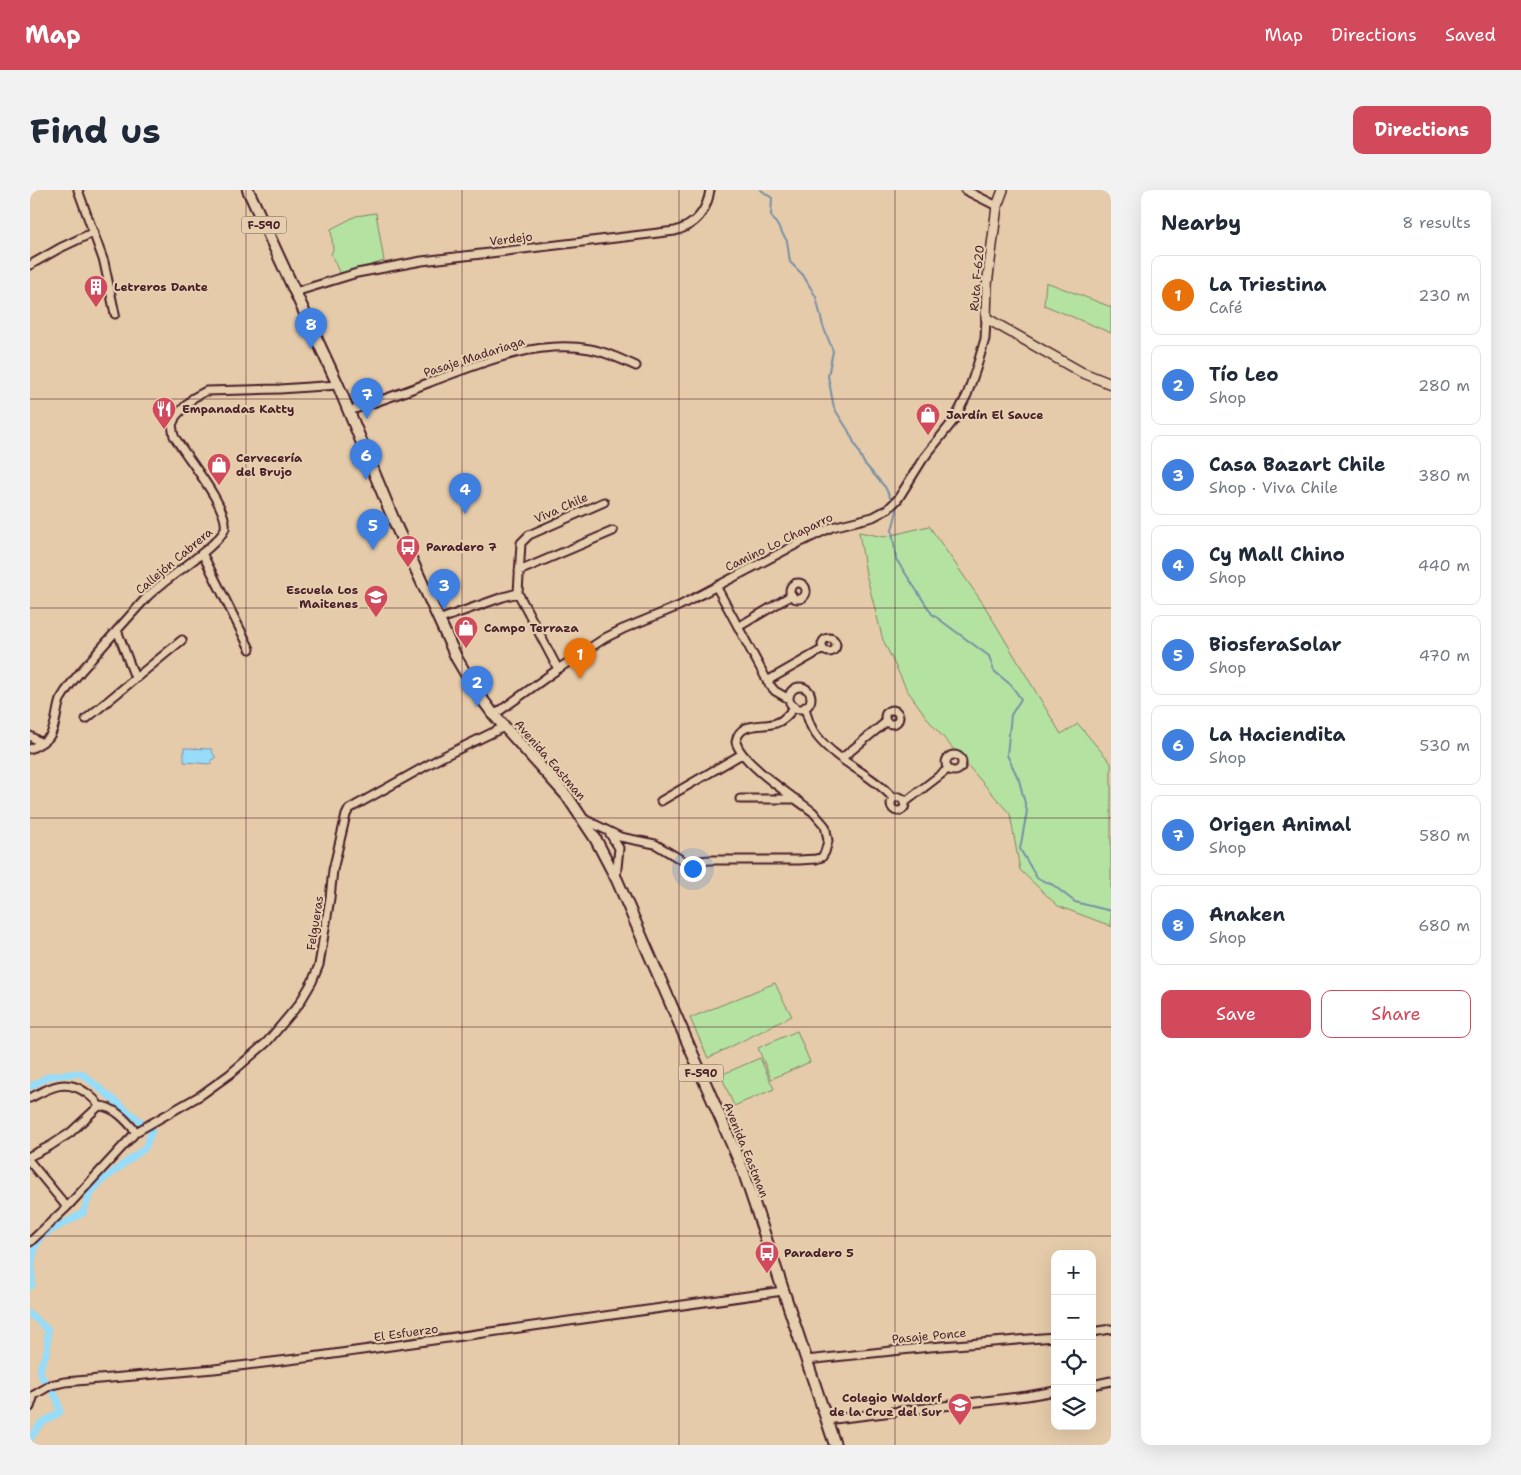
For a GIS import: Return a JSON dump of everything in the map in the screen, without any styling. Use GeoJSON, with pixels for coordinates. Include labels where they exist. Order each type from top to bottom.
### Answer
{"type":"FeatureCollection","features":[{"type":"Feature","properties":{"kind":"main road","name":"Avenida Eastman"},"geometry":{"type":"LineString","coordinates":[[248,190],[338,385],[397,528],[438,620],[462,668],[494,715],[567,796],[604,854],[743,1170],[835,1445]]}},
{"type":"Feature","properties":{"kind":"street"},"geometry":{"type":"LineString","coordinates":[[78,190],[104,262],[116,314]]}},
{"type":"Feature","properties":{"kind":"street","name":"Verdejo"},"geometry":{"type":"LineString","coordinates":[[294,292],[357,273],[422,261],[675,231],[692,224],[700,216],[706,206],[710,190]]}},
{"type":"Feature","properties":{"kind":"street"},"geometry":{"type":"LineString","coordinates":[[965,190],[997,206]]}},
{"type":"Feature","properties":{"kind":"street","name":"Ruta F-620"},"geometry":{"type":"LineString","coordinates":[[1003,190],[997,206],[986,318],[1081,372],[1111,384]]}},
{"type":"Feature","properties":{"kind":"street"},"geometry":{"type":"LineString","coordinates":[[30,265],[94,232]]}},
{"type":"Feature","properties":{"kind":"street","name":"Camino Lo Chaparro"},"geometry":{"type":"LineString","coordinates":[[494,715],[605,638],[669,611],[832,527],[872,517],[888,509],[898,499],[923,459],[954,420],[967,395],[985,339],[986,318]]}},
{"type":"Feature","properties":{"kind":"street","name":"Pasaje Madariaga"},"geometry":{"type":"LineString","coordinates":[[349,411],[474,367],[516,353],[535,349],[588,349],[604,353],[636,366]]}},
{"type":"Feature","properties":{"kind":"street","name":"Callejón Cabrera"},"geometry":{"type":"LineString","coordinates":[[30,749],[42,742],[52,732],[56,710],[65,692],[117,630],[155,588],[202,553],[220,537],[224,530],[225,520],[209,488],[174,436],[172,425],[176,416],[197,395],[211,390],[280,389],[338,385]]}},
{"type":"Feature","properties":{"kind":"street","name":"Viva Chile"},"geometry":{"type":"LineString","coordinates":[[518,594],[521,543],[524,538],[529,534],[604,502]]}},
{"type":"Feature","properties":{"kind":"street"},"geometry":{"type":"LineString","coordinates":[[519,571],[613,531]]}},
{"type":"Feature","properties":{"kind":"street"},"geometry":{"type":"LineString","coordinates":[[202,553],[250,649]]}},
{"type":"Feature","properties":{"kind":"street"},"geometry":{"type":"LineString","coordinates":[[716,586],[767,680],[775,691],[789,699],[795,707]]}},
{"type":"Feature","properties":{"kind":"street"},"geometry":{"type":"LineString","coordinates":[[438,620],[496,599],[518,594],[558,669]]}},
{"type":"Feature","properties":{"kind":"street"},"geometry":{"type":"LineString","coordinates":[[738,627],[792,595]]}},
{"type":"Feature","properties":{"kind":"street"},"geometry":{"type":"LineString","coordinates":[[117,630],[135,678]]}},
{"type":"Feature","properties":{"kind":"street"},"geometry":{"type":"LineString","coordinates":[[86,719],[182,640]]}},
{"type":"Feature","properties":{"kind":"street"},"geometry":{"type":"LineString","coordinates":[[767,680],[823,649]]}},
{"type":"Feature","properties":{"kind":"street"},"geometry":{"type":"LineString","coordinates":[[582,818],[620,837],[655,844],[684,862],[711,860],[799,860],[822,857],[828,842],[825,826],[814,812],[749,762],[742,754],[736,742],[736,737],[742,730],[750,726],[779,722],[795,707],[804,707],[809,702],[810,696],[807,690],[798,687],[792,690],[789,699]]}},
{"type":"Feature","properties":{"kind":"street"},"geometry":{"type":"LineString","coordinates":[[804,707],[817,736],[827,747],[877,783],[894,798],[900,798],[904,803]]}},
{"type":"Feature","properties":{"kind":"street"},"geometry":{"type":"LineString","coordinates":[[842,758],[886,722]]}},
{"type":"Feature","properties":{"kind":"street","name":"Felgueras"},"geometry":{"type":"LineString","coordinates":[[30,1242],[67,1207],[137,1131],[208,1090],[243,1064],[278,1030],[308,990],[316,974],[321,956],[333,870],[348,809],[442,757],[504,726]]}},
{"type":"Feature","properties":{"kind":"street"},"geometry":{"type":"LineString","coordinates":[[30,736],[42,742]]}},
{"type":"Feature","properties":{"kind":"street"},"geometry":{"type":"LineString","coordinates":[[662,801],[742,754]]}},
{"type":"Feature","properties":{"kind":"street"},"geometry":{"type":"LineString","coordinates":[[894,798],[891,806],[896,811],[902,809],[904,803],[948,769]]}},
{"type":"Feature","properties":{"kind":"street"},"geometry":{"type":"LineString","coordinates":[[740,799],[796,799]]}},
{"type":"Feature","properties":{"kind":"street"},"geometry":{"type":"LineString","coordinates":[[609,831],[617,843],[619,856],[616,880]]}},
{"type":"Feature","properties":{"kind":"street"},"geometry":{"type":"LineString","coordinates":[[619,856],[633,840]]}},
{"type":"Feature","properties":{"kind":"street"},"geometry":{"type":"LineString","coordinates":[[30,1098],[54,1086],[66,1084],[78,1086],[91,1095],[99,1106],[109,1108],[137,1131]]}},
{"type":"Feature","properties":{"kind":"street"},"geometry":{"type":"LineString","coordinates":[[30,1156],[70,1133],[99,1106]]}},
{"type":"Feature","properties":{"kind":"street"},"geometry":{"type":"LineString","coordinates":[[30,1162],[67,1207]]}},
{"type":"Feature","properties":{"kind":"street","name":"El Esfuerzo"},"geometry":{"type":"LineString","coordinates":[[32,1393],[65,1382],[214,1369],[304,1358],[783,1291]]}},
{"type":"Feature","properties":{"kind":"street"},"geometry":{"type":"LineString","coordinates":[[1096,1331],[1111,1329]]}},
{"type":"Feature","properties":{"kind":"street","name":"Pasaje Ponce"},"geometry":{"type":"LineString","coordinates":[[806,1360],[930,1347],[1051,1337]]}},
{"type":"Feature","properties":{"kind":"street"},"geometry":{"type":"LineString","coordinates":[[1096,1383],[1111,1381]]}},
{"type":"Feature","properties":{"kind":"street"},"geometry":{"type":"LineString","coordinates":[[826,1420],[1051,1392]]}},
{"type":"Feature","properties":{"kind":"street"},"geometry":{"type":"LineString","coordinates":[[30,1407],[32,1393]]}},
{"type":"Feature","properties":{"kind":"green space"},"geometry":{"type":"Polygon","coordinates":[[[376,213],[384,261],[340,274],[331,254],[333,250],[331,229],[356,216],[376,213]]]}},
{"type":"Feature","properties":{"kind":"green space"},"geometry":{"type":"Polygon","coordinates":[[[1046,282],[1111,307],[1111,333],[1044,305],[1046,282]]]}},
{"type":"Feature","properties":{"kind":"green space"},"geometry":{"type":"Polygon","coordinates":[[[929,526],[984,605],[1061,734],[1078,724],[1111,763],[1111,926],[1058,906],[1020,870],[1010,814],[930,722],[907,690],[883,640],[866,574],[859,532],[884,537],[929,526]]]}},
{"type":"Feature","properties":{"kind":"green space"},"geometry":{"type":"Polygon","coordinates":[[[775,983],[792,1016],[708,1058],[690,1018],[775,983]]]}},
{"type":"Feature","properties":{"kind":"green space"},"geometry":{"type":"Polygon","coordinates":[[[797,1031],[810,1062],[771,1079],[758,1048],[797,1031]]]}},
{"type":"Feature","properties":{"kind":"green space"},"geometry":{"type":"Polygon","coordinates":[[[760,1058],[774,1089],[734,1106],[721,1075],[760,1058]]]}},
{"type":"Feature","properties":{"kind":"water"},"geometry":{"type":"Polygon","coordinates":[[[184,748],[212,749],[215,758],[211,760],[211,764],[184,762],[184,748]]]}},
{"type":"Feature","properties":{"kind":"waterway"},"geometry":{"type":"LineString","coordinates":[[761,190],[772,198],[771,215],[787,241],[790,262],[803,275],[816,297],[823,326],[833,351],[828,376],[834,408],[848,430],[864,463],[885,487],[897,511],[892,530],[896,559],[932,614],[989,656],[994,671],[1011,685],[1021,699],[1011,715],[1007,755],[1019,780],[1027,811],[1020,849],[1037,878],[1053,885],[1075,902],[1111,911]]}},
{"type":"Feature","properties":{"kind":"waterway"},"geometry":{"type":"LineString","coordinates":[[30,1087],[49,1076],[81,1073],[152,1131],[145,1148],[100,1182],[90,1194],[83,1213],[41,1236],[35,1247],[32,1262],[32,1285],[30,1287]]}},
{"type":"Feature","properties":{"kind":"waterway"},"geometry":{"type":"LineString","coordinates":[[30,1314],[48,1330],[47,1351],[40,1369],[45,1382]]}},
{"type":"Feature","properties":{"kind":"waterway"},"geometry":{"type":"LineString","coordinates":[[30,1439],[40,1424],[60,1412],[57,1399],[52,1390]]}},
{"type":"Feature","properties":{"kind":"place","name":"Letreros Dante"},"geometry":{"type":"Point","coordinates":[96,308]}},
{"type":"Feature","properties":{"kind":"place","name":"Anaken"},"geometry":{"type":"Point","coordinates":[311,349]}},
{"type":"Feature","properties":{"kind":"place","name":"Origen Animal"},"geometry":{"type":"Point","coordinates":[367,419]}},
{"type":"Feature","properties":{"kind":"place","name":"Empanadas Katty"},"geometry":{"type":"Point","coordinates":[164,430]}},
{"type":"Feature","properties":{"kind":"place","name":"Jardín El Sauce"},"geometry":{"type":"Point","coordinates":[928,436]}},
{"type":"Feature","properties":{"kind":"place","name":"La Haciendita"},"geometry":{"type":"Point","coordinates":[366,480]}},
{"type":"Feature","properties":{"kind":"place","name":"Cervecería del Brujo"},"geometry":{"type":"Point","coordinates":[219,486]}},
{"type":"Feature","properties":{"kind":"place","name":"Cy Mall Chino"},"geometry":{"type":"Point","coordinates":[465,514]}},
{"type":"Feature","properties":{"kind":"place","name":"BiosferaSolar"},"geometry":{"type":"Point","coordinates":[373,550]}},
{"type":"Feature","properties":{"kind":"place","name":"Paradero 7"},"geometry":{"type":"Point","coordinates":[408,568]}},
{"type":"Feature","properties":{"kind":"place","name":"Casa Bazart Chile"},"geometry":{"type":"Point","coordinates":[444,610]}},
{"type":"Feature","properties":{"kind":"place","name":"Escuela Los Maitenes"},"geometry":{"type":"Point","coordinates":[376,618]}},
{"type":"Feature","properties":{"kind":"place","name":"Campo Terraza"},"geometry":{"type":"Point","coordinates":[466,649]}},
{"type":"Feature","properties":{"kind":"place","name":"La Triestina"},"geometry":{"type":"Point","coordinates":[580,679]}},
{"type":"Feature","properties":{"kind":"place","name":"Tío Leo"},"geometry":{"type":"Point","coordinates":[477,707]}},
{"type":"Feature","properties":{"kind":"place","name":"Paradero 5"},"geometry":{"type":"Point","coordinates":[767,1274]}},
{"type":"Feature","properties":{"kind":"place","name":"Colegio Waldorf de la Cruz del Sur"},"geometry":{"type":"Point","coordinates":[960,1426]}}]}
